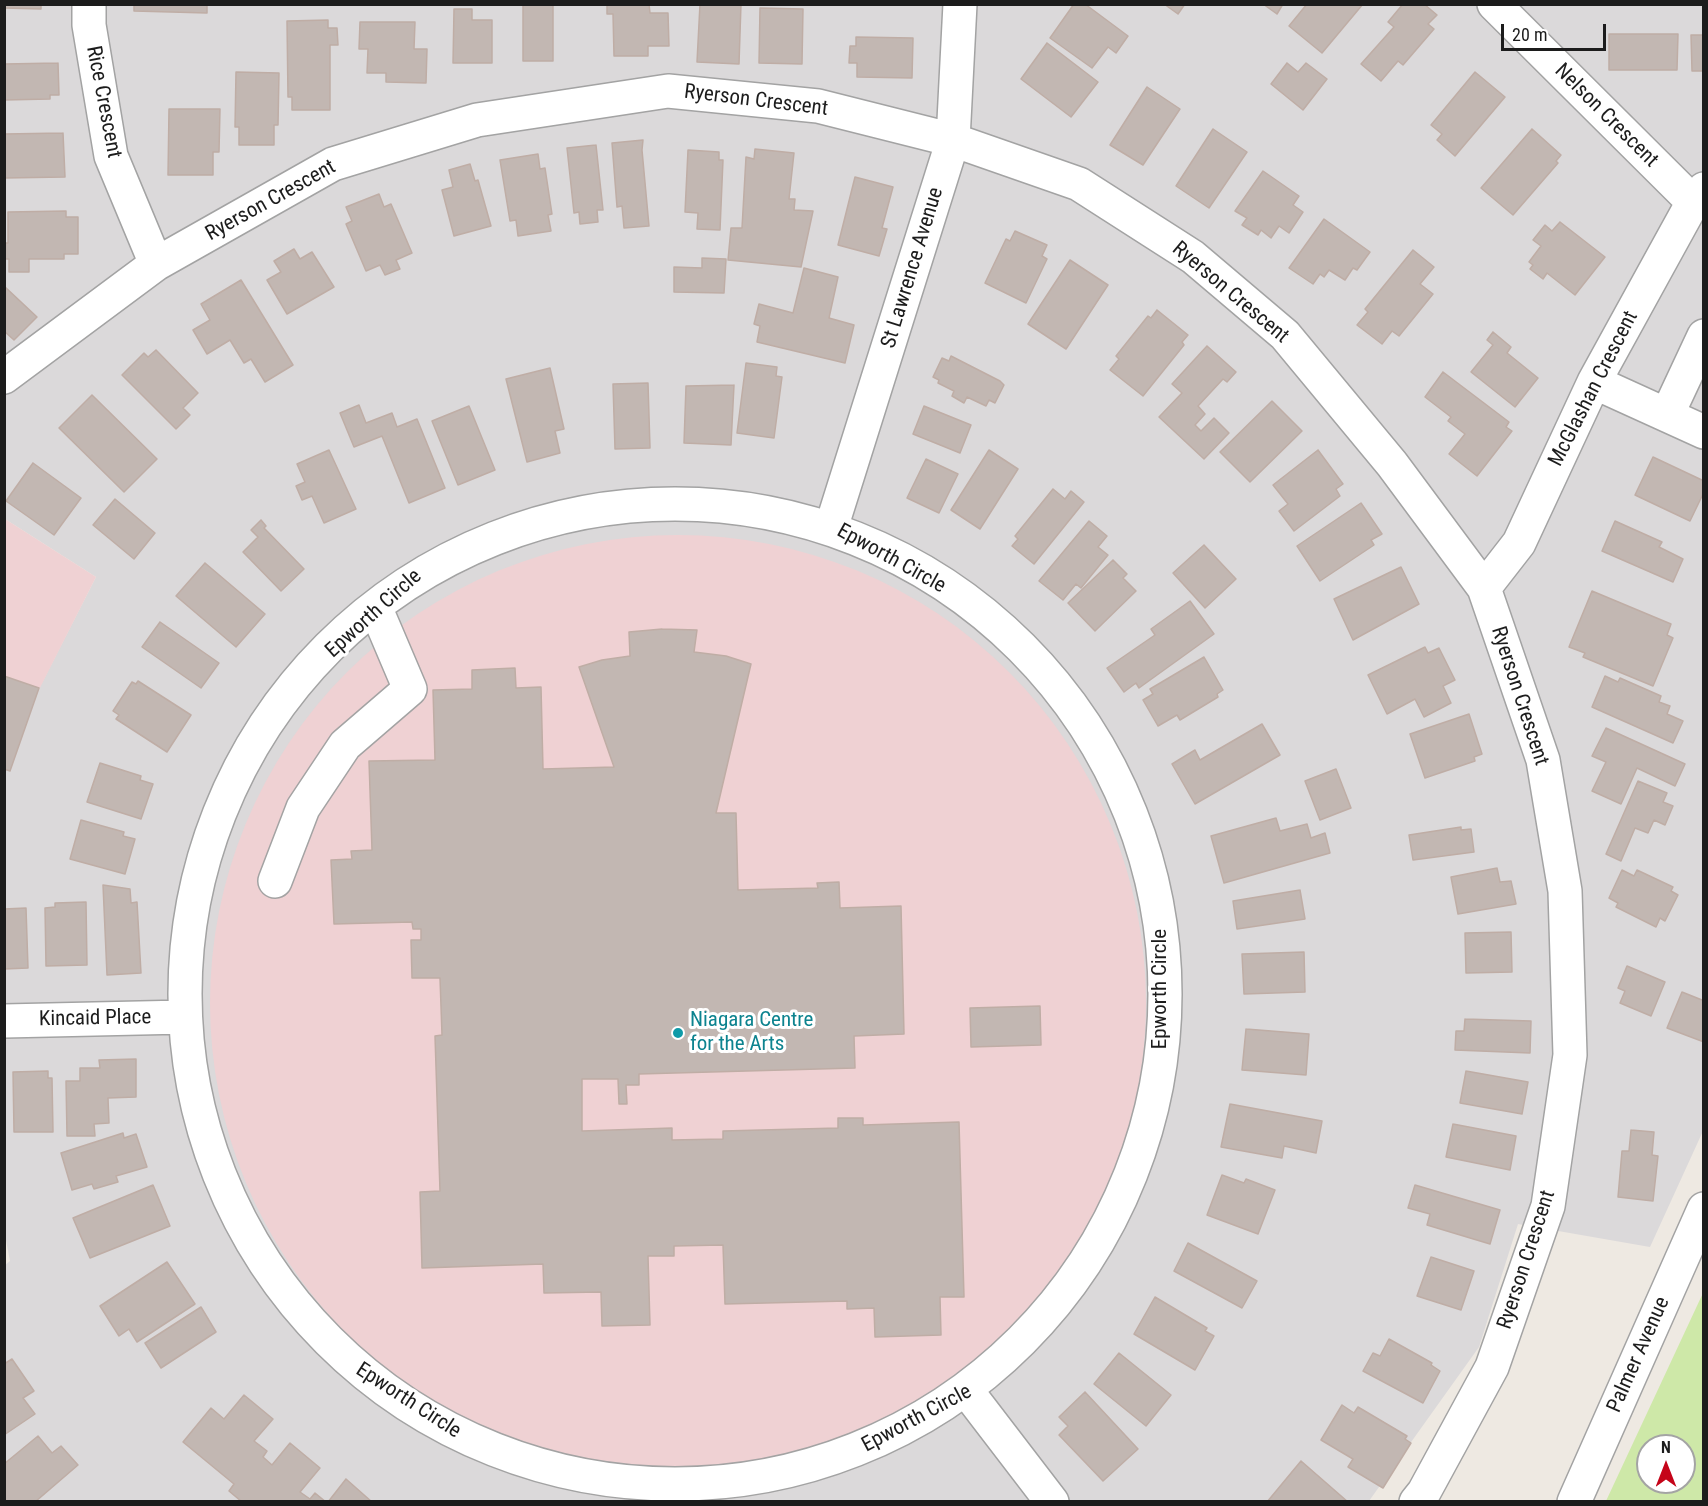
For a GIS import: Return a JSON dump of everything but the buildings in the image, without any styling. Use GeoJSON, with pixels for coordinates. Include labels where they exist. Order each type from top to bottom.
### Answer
{"type":"FeatureCollection","features":[{"type":"Feature","properties":{"kind":"street","name":"Rice Crescent"},"geometry":{"type":"LineString","coordinates":[[89,4],[89,25],[111,156],[156,264]]}},
{"type":"Feature","properties":{"kind":"street","name":"St Lawrence Avenue"},"geometry":{"type":"LineString","coordinates":[[832,525],[953,141],[960,4]]}},
{"type":"Feature","properties":{"kind":"street","name":"Nelson Crescent"},"geometry":{"type":"LineString","coordinates":[[1494,4],[1698,196]]}},
{"type":"Feature","properties":{"kind":"street","name":"Ryerson Crescent"},"geometry":{"type":"LineString","coordinates":[[4,377],[156,264],[333,164],[477,120],[668,91],[818,106],[953,141],[1079,184],[1193,257],[1285,335],[1392,464],[1484,588],[1543,760],[1565,891],[1570,1055],[1548,1206],[1492,1367],[1424,1492],[1416,1502]]}},
{"type":"Feature","properties":{"kind":"street","name":"McGlashan Crescent"},"geometry":{"type":"LineString","coordinates":[[1484,588],[1519,543],[1594,382],[1698,196]]}},
{"type":"Feature","properties":{"kind":"street"},"geometry":{"type":"LineString","coordinates":[[1667,415],[1704,336]]}},
{"type":"Feature","properties":{"kind":"street"},"geometry":{"type":"LineString","coordinates":[[1594,382],[1704,432]]}},
{"type":"Feature","properties":{"kind":"street","name":"Epworth Circle"},"geometry":{"type":"LineString","coordinates":[[684,500],[832,525],[938,581],[1014,642],[1076,709],[1141,828],[1166,938],[1162,1056],[1125,1184],[1061,1302],[970,1395],[864,1450],[760,1477],[675,1495],[541,1465],[460,1438],[393,1395],[322,1342],[277,1287],[236,1210],[199,1115],[185,1017],[192,912],[218,822],[262,729],[340,639],[422,569],[532,519],[684,500]]}},
{"type":"Feature","properties":{"kind":"street"},"geometry":{"type":"LineString","coordinates":[[275,881],[303,808],[345,745],[410,689],[376,609]]}},
{"type":"Feature","properties":{"kind":"street","name":"Kincaid Place"},"geometry":{"type":"LineString","coordinates":[[4,1021],[185,1017]]}},
{"type":"Feature","properties":{"kind":"street","name":"Palmer Avenue"},"geometry":{"type":"LineString","coordinates":[[1574,1502],[1704,1209]]}},
{"type":"Feature","properties":{"kind":"street"},"geometry":{"type":"LineString","coordinates":[[970,1395],[1052,1502]]}},
{"type":"Feature","properties":{"kind":"shaded area"},"geometry":{"type":"Polygon","coordinates":[[[5,5],[1703,5],[1703,1131],[1650,1247],[1518,1224],[1479,1347],[1369,1501],[5,1501],[4,1266],[10,1261],[4,1230],[4,757],[96,577],[5,519],[5,5]]]}},
{"type":"Feature","properties":{"kind":"shaded area"},"geometry":{"type":"Polygon","coordinates":[[[5,519],[96,577],[5,757],[5,519]]]}},
{"type":"Feature","properties":{"kind":"shaded area","name":"Niagara Centre for the Arts"},"geometry":{"type":"Polygon","coordinates":[[[678,535],[769,544],[857,571],[938,614],[1009,672],[1067,743],[1110,824],[1137,912],[1146,1003],[1137,1094],[1110,1182],[1067,1263],[1009,1334],[938,1392],[857,1435],[769,1462],[678,1471],[587,1462],[499,1435],[418,1392],[347,1334],[289,1263],[246,1182],[219,1094],[210,1003],[219,912],[246,824],[289,743],[347,672],[418,614],[499,571],[587,544],[678,535]]]}},
{"type":"Feature","properties":{"kind":"green space"},"geometry":{"type":"Polygon","coordinates":[[[1703,1293],[1703,1501],[1606,1501],[1636,1437],[1636,1494],[1696,1494],[1696,1434],[1637,1434],[1703,1293]]]}},
{"type":"Feature","properties":{"kind":"place","name":"Niagara Centre for the Arts"},"geometry":{"type":"Point","coordinates":[678,1033]}}]}
